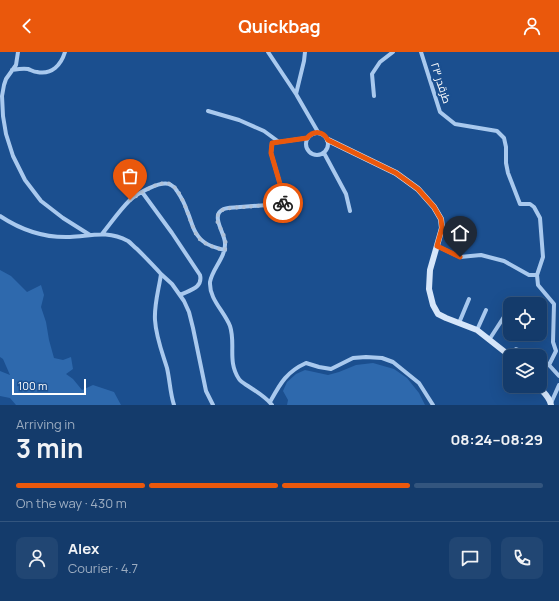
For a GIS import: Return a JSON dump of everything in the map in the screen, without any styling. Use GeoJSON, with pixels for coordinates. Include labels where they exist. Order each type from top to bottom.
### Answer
{"type":"FeatureCollection","features":[{"type":"Feature","properties":{"kind":"street"},"geometry":{"type":"LineString","coordinates":[[18,52],[16,64],[6,79],[2,96],[6,134],[13,156],[25,180],[41,201],[63,218],[90,235]]}},
{"type":"Feature","properties":{"kind":"street"},"geometry":{"type":"LineString","coordinates":[[12,70],[29,69],[47,73],[59,66],[65,52]]}},
{"type":"Feature","properties":{"kind":"street"},"geometry":{"type":"LineString","coordinates":[[268,52],[296,94],[318,132],[326,136],[328,140],[396,173],[418,189],[434,207],[441,219],[442,228],[430,270],[429,288],[433,305],[438,314],[477,330],[503,351]]}},
{"type":"Feature","properties":{"kind":"street"},"geometry":{"type":"LineString","coordinates":[[296,94],[304,61],[304,52]]}},
{"type":"Feature","properties":{"kind":"street"},"geometry":{"type":"LineString","coordinates":[[374,96],[372,74],[380,62],[393,52]]}},
{"type":"Feature","properties":{"kind":"street","name":"طرقدر ۲۳"},"geometry":{"type":"LineString","coordinates":[[421,52],[440,112],[455,124],[497,131],[504,138],[508,173],[520,204],[530,204],[534,207],[540,218],[543,257],[537,275]]}},
{"type":"Feature","properties":{"kind":"street"},"geometry":{"type":"LineString","coordinates":[[208,111],[239,120],[264,131],[279,142]]}},
{"type":"Feature","properties":{"kind":"street"},"geometry":{"type":"LineString","coordinates":[[318,132],[310,134],[305,142],[306,147],[311,154],[320,155],[324,153],[327,149],[328,140]]}},
{"type":"Feature","properties":{"kind":"street"},"geometry":{"type":"LineString","coordinates":[[307,138],[272,143],[271,153],[285,201],[282,204],[231,208],[222,210],[218,214],[217,221],[225,238],[226,245],[210,282],[211,293],[230,327],[232,337],[232,364],[236,373],[240,381],[265,397],[271,404],[279,386],[287,375],[306,362],[319,367],[331,369],[353,358],[382,358],[393,362],[419,383],[433,405]]}},
{"type":"Feature","properties":{"kind":"street"},"geometry":{"type":"LineString","coordinates":[[324,153],[346,194],[350,211]]}},
{"type":"Feature","properties":{"kind":"street"},"geometry":{"type":"LineString","coordinates":[[102,234],[130,200],[142,192],[159,184],[166,183],[171,185],[177,191],[188,210],[193,227],[198,237],[206,244],[216,249],[225,250]]}},
{"type":"Feature","properties":{"kind":"street"},"geometry":{"type":"LineString","coordinates":[[142,192],[200,274],[200,284],[180,296]]}},
{"type":"Feature","properties":{"kind":"street"},"geometry":{"type":"LineString","coordinates":[[0,216],[13,224],[32,232],[50,236],[69,237],[106,234],[116,236],[129,242],[172,284],[189,312],[206,391],[213,405]]}},
{"type":"Feature","properties":{"kind":"street"},"geometry":{"type":"LineString","coordinates":[[437,246],[460,257],[481,255],[504,261],[529,275],[537,275],[538,285],[554,304],[553,342],[556,351],[549,365],[559,376]]}},
{"type":"Feature","properties":{"kind":"street"},"geometry":{"type":"LineString","coordinates":[[161,274],[156,298],[155,319],[157,339],[166,368],[174,405]]}},
{"type":"Feature","properties":{"kind":"street"},"geometry":{"type":"LineString","coordinates":[[459,323],[469,299]]}},
{"type":"Feature","properties":{"kind":"street"},"geometry":{"type":"LineString","coordinates":[[477,330],[486,310]]}},
{"type":"Feature","properties":{"kind":"street"},"geometry":{"type":"LineString","coordinates":[[489,340],[503,318]]}},
{"type":"Feature","properties":{"kind":"street"},"geometry":{"type":"LineString","coordinates":[[551,404],[559,385]]}},
{"type":"Feature","properties":{"kind":"street"},"geometry":{"type":"LineString","coordinates":[[545,393],[551,404]]}},
{"type":"Feature","properties":{"kind":"shaded area"},"geometry":{"type":"Polygon","coordinates":[[[0,270],[11,276],[27,292],[41,285],[44,295],[41,307],[54,358],[63,360],[71,357],[73,369],[66,374],[73,379],[82,390],[93,385],[114,392],[121,405],[16,405],[10,398],[0,396],[0,371],[10,375],[3,359],[0,357],[0,270]]]}},
{"type":"Feature","properties":{"kind":"shaded area"},"geometry":{"type":"Polygon","coordinates":[[[373,363],[394,369],[407,378],[419,393],[425,405],[287,405],[288,400],[283,391],[287,382],[296,374],[305,370],[328,375],[356,365],[373,363]]]}},
{"type":"Feature","properties":{"kind":"way so far"},"geometry":{"type":"LineString","coordinates":[[130,200],[142,192],[159,184],[166,183],[171,185],[177,191],[188,210],[193,227],[198,237],[206,244],[216,249],[225,250],[225,238],[217,221],[218,214],[222,210],[283,203]]}},
{"type":"Feature","properties":{"kind":"route"},"geometry":{"type":"LineString","coordinates":[[283,203],[285,201],[271,153],[272,143],[307,138],[310,134],[318,132],[326,136],[328,140],[396,173],[418,189],[434,207],[441,219],[442,228],[437,246],[460,257]]}}]}
